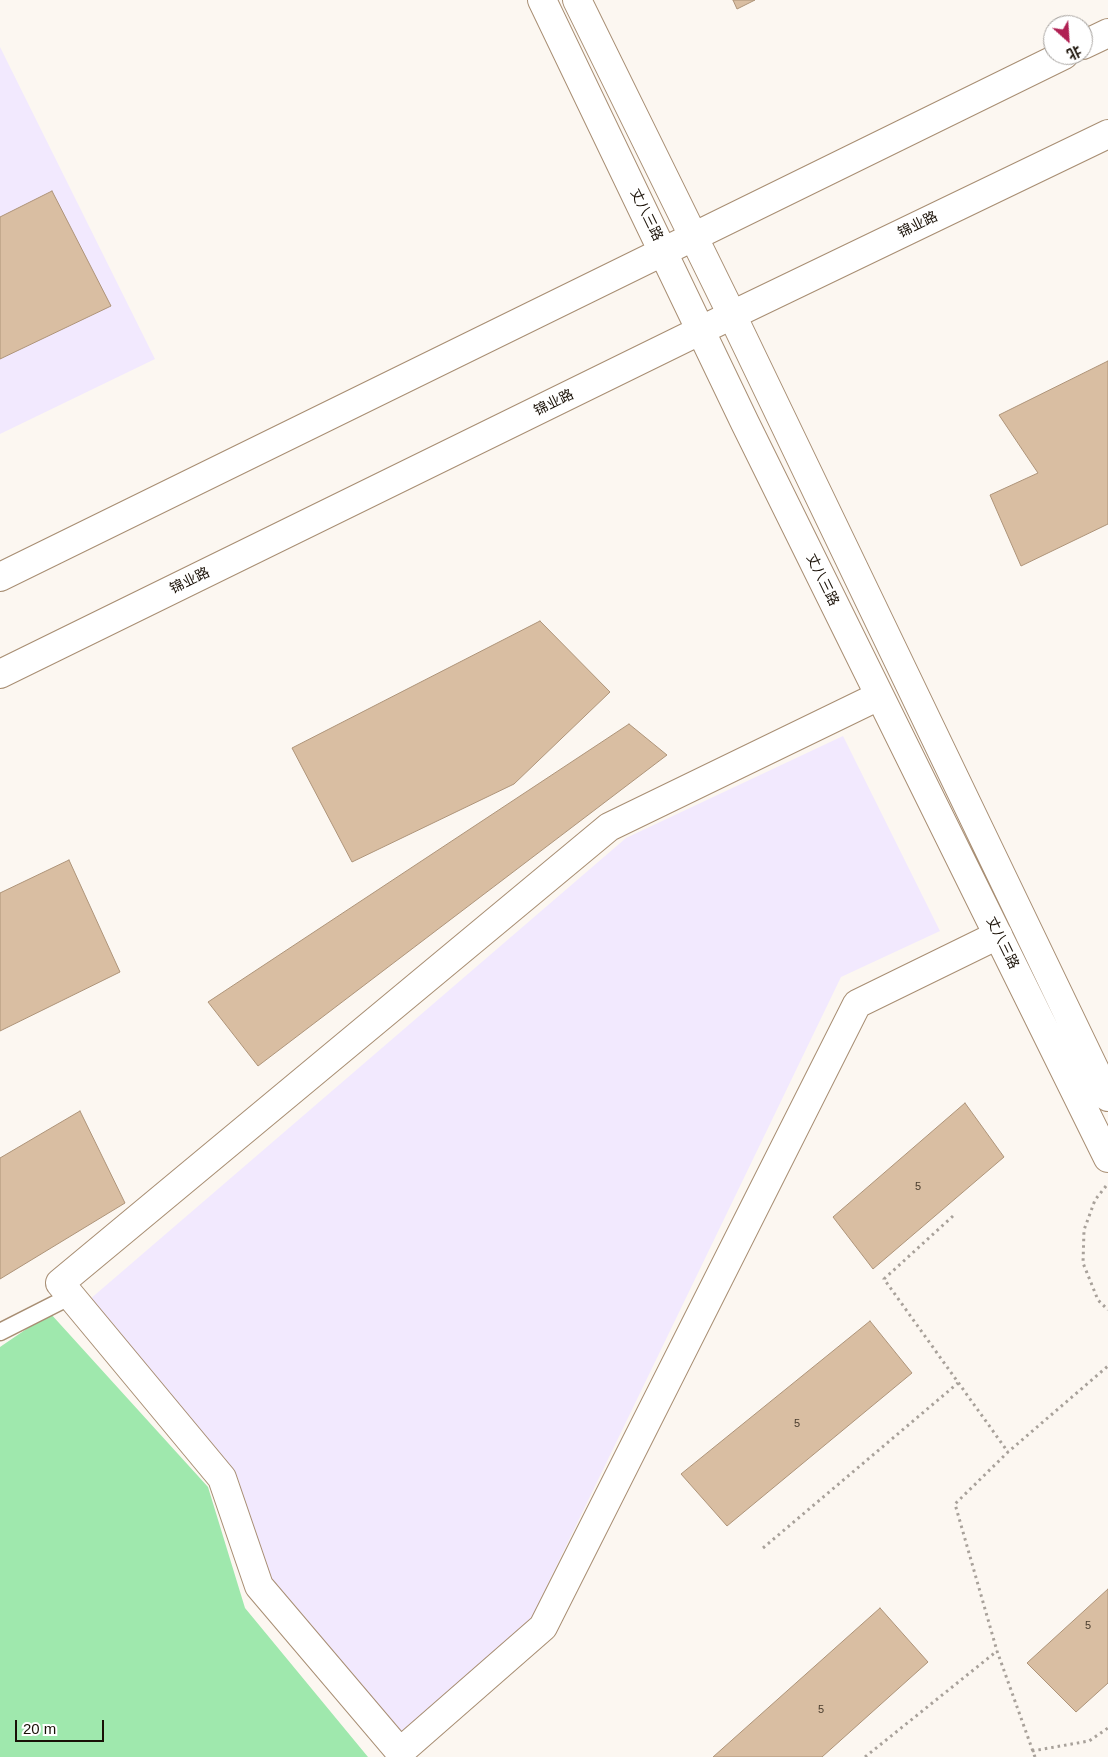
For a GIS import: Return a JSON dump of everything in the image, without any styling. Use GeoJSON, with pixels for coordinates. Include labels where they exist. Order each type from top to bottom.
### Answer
{"type":"FeatureCollection","features":[{"type":"Feature","properties":{"kind":"street","name":"丈八三路"},"geometry":{"type":"LineString","coordinates":[[542,0],[664,251],[700,330],[1108,1158]]}},
{"type":"Feature","properties":{"kind":"street","name":"丈八三路"},"geometry":{"type":"LineString","coordinates":[[577,0],[732,315],[1108,1097]]}},
{"type":"Feature","properties":{"kind":"street"},"geometry":{"type":"LineString","coordinates":[[1093,41],[1108,33]]}},
{"type":"Feature","properties":{"kind":"street"},"geometry":{"type":"LineString","coordinates":[[0,577],[1044,65]]}},
{"type":"Feature","properties":{"kind":"street","name":"锦业路"},"geometry":{"type":"LineString","coordinates":[[0,674],[700,330],[1108,134]]}},
{"type":"Feature","properties":{"kind":"street"},"geometry":{"type":"LineString","coordinates":[[879,696],[609,827],[60,1282],[222,1478],[259,1586],[400,1752],[543,1627],[857,1004],[998,935]]}},
{"type":"Feature","properties":{"kind":"lane"},"geometry":{"type":"LineString","coordinates":[[0,1332],[71,1296]]}},
{"type":"Feature","properties":{"kind":"path"},"geometry":{"type":"LineString","coordinates":[[1108,1184],[1095,1200],[1084,1230],[1083,1263],[1098,1300],[1108,1310]]}},
{"type":"Feature","properties":{"kind":"path"},"geometry":{"type":"LineString","coordinates":[[953,1216],[884,1279],[1008,1452]]}},
{"type":"Feature","properties":{"kind":"path"},"geometry":{"type":"LineString","coordinates":[[1035,1757],[997,1651],[955,1504],[1008,1452],[1108,1366]]}},
{"type":"Feature","properties":{"kind":"path"},"geometry":{"type":"LineString","coordinates":[[763,1548],[958,1383]]}},
{"type":"Feature","properties":{"kind":"path"},"geometry":{"type":"LineString","coordinates":[[865,1757],[997,1651]]}},
{"type":"Feature","properties":{"kind":"path"},"geometry":{"type":"LineString","coordinates":[[1032,1751],[1089,1741],[1108,1728]]}},
{"type":"Feature","properties":{"kind":"shaded area"},"geometry":{"type":"Polygon","coordinates":[[[0,47],[155,359],[0,434],[0,47]]]}},
{"type":"Feature","properties":{"kind":"shaded area"},"geometry":{"type":"Polygon","coordinates":[[[843,736],[940,931],[841,977],[526,1629],[402,1737],[266,1581],[238,1478],[89,1300],[626,838],[843,736]]]}},
{"type":"Feature","properties":{"kind":"green space"},"geometry":{"type":"Polygon","coordinates":[[[50,1313],[208,1487],[245,1608],[368,1757],[0,1757],[0,1347],[50,1313]]]}},
{"type":"Feature","properties":{"kind":"building"},"geometry":{"type":"Polygon","coordinates":[[[733,0],[755,0],[737,9],[733,0]]]}},
{"type":"Feature","properties":{"kind":"building"},"geometry":{"type":"Polygon","coordinates":[[[52,191],[111,306],[0,359],[0,217],[52,191]]]}},
{"type":"Feature","properties":{"kind":"building"},"geometry":{"type":"Polygon","coordinates":[[[1108,361],[1108,524],[1021,566],[990,495],[1038,473],[999,415],[1108,361]]]}},
{"type":"Feature","properties":{"kind":"building"},"geometry":{"type":"Polygon","coordinates":[[[540,621],[610,692],[514,784],[352,862],[292,748],[540,621]]]}},
{"type":"Feature","properties":{"kind":"building"},"geometry":{"type":"Polygon","coordinates":[[[629,724],[667,755],[258,1066],[208,1002],[629,724]]]}},
{"type":"Feature","properties":{"kind":"building"},"geometry":{"type":"Polygon","coordinates":[[[69,860],[120,972],[0,1031],[0,893],[69,860]]]}},
{"type":"Feature","properties":{"kind":"building"},"geometry":{"type":"Polygon","coordinates":[[[965,1103],[1004,1157],[873,1269],[833,1217],[965,1103]]]}},
{"type":"Feature","properties":{"kind":"building"},"geometry":{"type":"Polygon","coordinates":[[[80,1111],[125,1203],[0,1279],[0,1158],[80,1111]]]}},
{"type":"Feature","properties":{"kind":"building"},"geometry":{"type":"Polygon","coordinates":[[[870,1321],[912,1373],[727,1526],[681,1474],[870,1321]]]}},
{"type":"Feature","properties":{"kind":"building"},"geometry":{"type":"Polygon","coordinates":[[[1108,1589],[1108,1683],[1076,1712],[1027,1663],[1108,1589]]]}},
{"type":"Feature","properties":{"kind":"building"},"geometry":{"type":"Polygon","coordinates":[[[880,1608],[928,1662],[822,1757],[713,1757],[880,1608]]]}}]}
